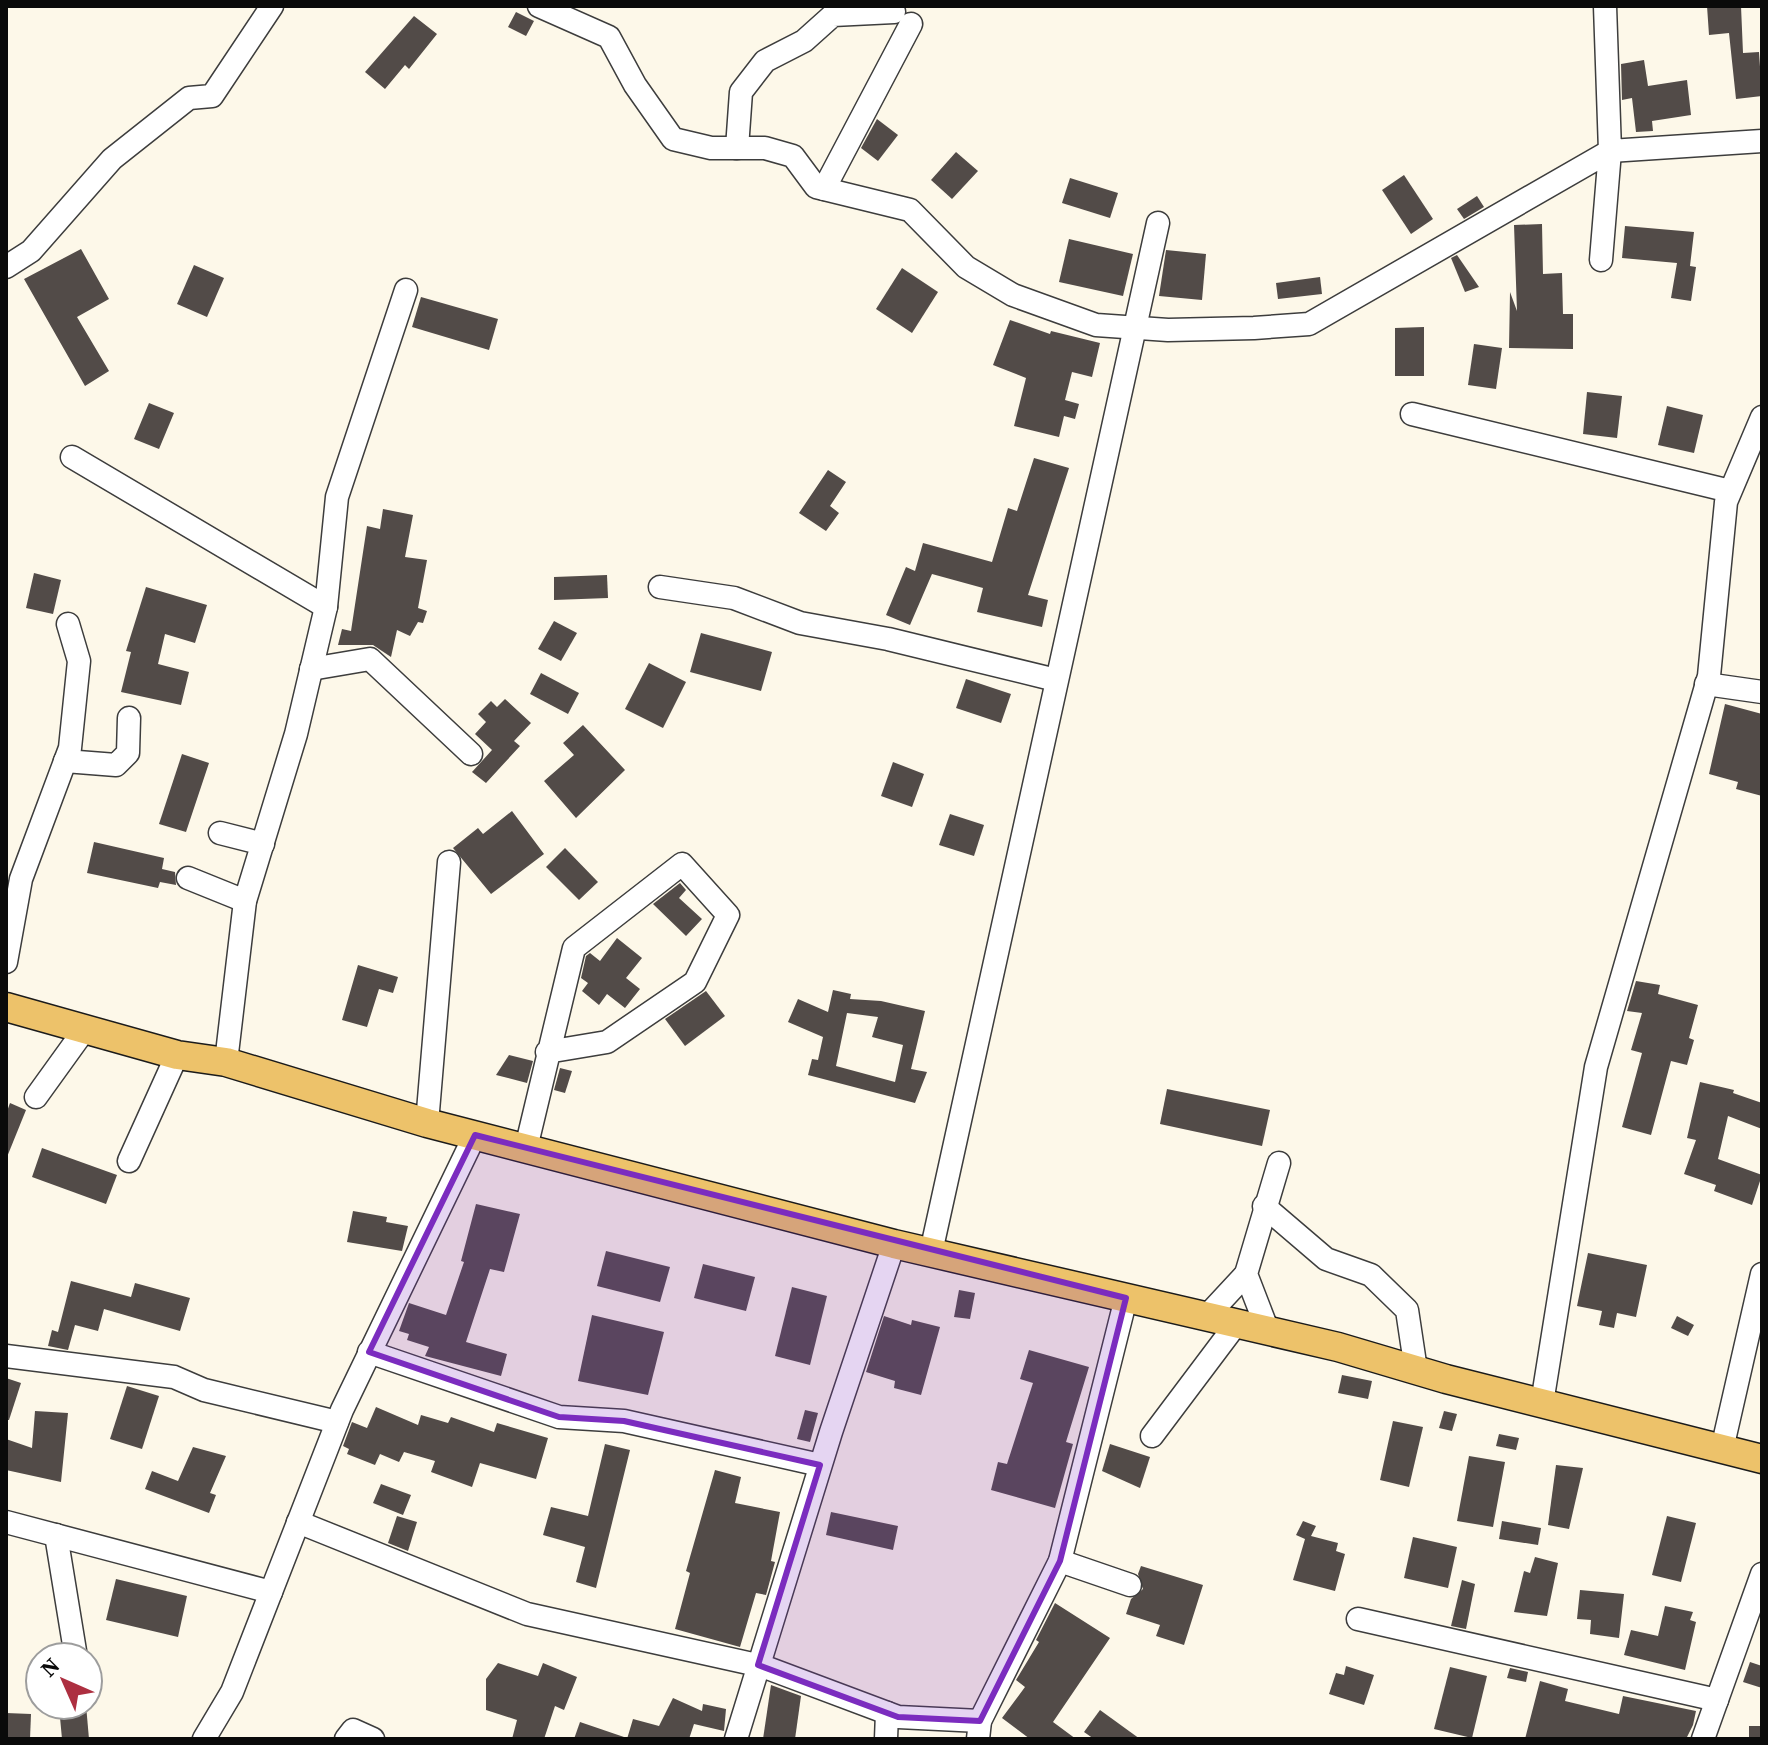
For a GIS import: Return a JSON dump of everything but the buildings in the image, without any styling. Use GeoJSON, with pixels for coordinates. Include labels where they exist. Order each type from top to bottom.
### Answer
{"type":"FeatureCollection","features":[{"type":"Feature","properties":{"kind":"main road"},"geometry":{"type":"LineString","coordinates":[[6,1007],[177,1055],[226,1062],[427,1123],[894,1244],[1237,1323],[1762,1459]]}},
{"type":"Feature","properties":{"kind":"street"},"geometry":{"type":"LineString","coordinates":[[6,267],[31,251],[112,159],[189,98],[212,96],[272,6]]}},
{"type":"Feature","properties":{"kind":"street"},"geometry":{"type":"LineString","coordinates":[[539,6],[609,37],[635,85],[673,139],[711,148],[765,148],[793,156],[816,187],[910,210],[966,267],[1013,295],[1096,325],[1226,329],[1309,324],[1610,151],[1762,141]]}},
{"type":"Feature","properties":{"kind":"street"},"geometry":{"type":"LineString","coordinates":[[1601,260],[1610,151],[1605,6]]}},
{"type":"Feature","properties":{"kind":"street"},"geometry":{"type":"LineString","coordinates":[[737,148],[741,92],[765,61],[804,41],[833,15],[902,18],[824,189]]}},
{"type":"Feature","properties":{"kind":"street"},"geometry":{"type":"LineString","coordinates":[[931,1252],[1158,223]]}},
{"type":"Feature","properties":{"kind":"street"},"geometry":{"type":"LineString","coordinates":[[226,1062],[245,901],[296,734],[326,607],[337,497],[406,290]]}},
{"type":"Feature","properties":{"kind":"street"},"geometry":{"type":"LineString","coordinates":[[1412,414],[1730,491]]}},
{"type":"Feature","properties":{"kind":"street"},"geometry":{"type":"LineString","coordinates":[[1542,1403],[1596,1067],[1706,684],[1726,502],[1762,417]]}},
{"type":"Feature","properties":{"kind":"street"},"geometry":{"type":"LineString","coordinates":[[72,457],[326,607]]}},
{"type":"Feature","properties":{"kind":"street"},"geometry":{"type":"LineString","coordinates":[[660,587],[734,598],[800,623],[888,639],[1056,680]]}},
{"type":"Feature","properties":{"kind":"street"},"geometry":{"type":"LineString","coordinates":[[6,962],[21,879],[70,748],[79,661],[68,624]]}},
{"type":"Feature","properties":{"kind":"street"},"geometry":{"type":"LineString","coordinates":[[311,669],[370,659],[471,754]]}},
{"type":"Feature","properties":{"kind":"street"},"geometry":{"type":"LineString","coordinates":[[1706,684],[1762,692]]}},
{"type":"Feature","properties":{"kind":"street"},"geometry":{"type":"LineString","coordinates":[[65,761],[116,765],[128,753],[129,718]]}},
{"type":"Feature","properties":{"kind":"street"},"geometry":{"type":"LineString","coordinates":[[220,833],[263,844]]}},
{"type":"Feature","properties":{"kind":"street"},"geometry":{"type":"LineString","coordinates":[[427,1123],[449,862]]}},
{"type":"Feature","properties":{"kind":"street"},"geometry":{"type":"LineString","coordinates":[[526,1148],[547,1052],[574,948],[682,864],[728,915],[695,982],[607,1042],[547,1052]]}},
{"type":"Feature","properties":{"kind":"street"},"geometry":{"type":"LineString","coordinates":[[188,878],[245,901]]}},
{"type":"Feature","properties":{"kind":"street"},"geometry":{"type":"LineString","coordinates":[[36,1097],[85,1029]]}},
{"type":"Feature","properties":{"kind":"street"},"geometry":{"type":"LineString","coordinates":[[129,1161],[177,1055]]}},
{"type":"Feature","properties":{"kind":"street"},"geometry":{"type":"LineString","coordinates":[[204,1739],[232,1692],[337,1422],[475,1135]]}},
{"type":"Feature","properties":{"kind":"street"},"geometry":{"type":"LineString","coordinates":[[1207,1316],[1246,1274],[1279,1163]]}},
{"type":"Feature","properties":{"kind":"street"},"geometry":{"type":"LineString","coordinates":[[1264,1206],[1326,1259],[1371,1275],[1407,1310],[1416,1370]]}},
{"type":"Feature","properties":{"kind":"street"},"geometry":{"type":"LineString","coordinates":[[736,1739],[820,1465],[894,1244]]}},
{"type":"Feature","properties":{"kind":"street"},"geometry":{"type":"LineString","coordinates":[[1246,1274],[1268,1331]]}},
{"type":"Feature","properties":{"kind":"street"},"geometry":{"type":"LineString","coordinates":[[1722,1449],[1762,1274]]}},
{"type":"Feature","properties":{"kind":"street"},"geometry":{"type":"LineString","coordinates":[[298,1522],[527,1614],[758,1665],[898,1717],[979,1730],[1060,1561],[1126,1298]]}},
{"type":"Feature","properties":{"kind":"street"},"geometry":{"type":"LineString","coordinates":[[1152,1436],[1237,1323]]}},
{"type":"Feature","properties":{"kind":"street"},"geometry":{"type":"LineString","coordinates":[[369,1352],[559,1417],[624,1421],[820,1465]]}},
{"type":"Feature","properties":{"kind":"street"},"geometry":{"type":"LineString","coordinates":[[6,1356],[174,1377],[204,1390],[337,1422]]}},
{"type":"Feature","properties":{"kind":"street"},"geometry":{"type":"LineString","coordinates":[[6,1522],[271,1592]]}},
{"type":"Feature","properties":{"kind":"street"},"geometry":{"type":"LineString","coordinates":[[56,1535],[73,1641]]}},
{"type":"Feature","properties":{"kind":"street"},"geometry":{"type":"LineString","coordinates":[[1060,1561],[1130,1585]]}},
{"type":"Feature","properties":{"kind":"street"},"geometry":{"type":"LineString","coordinates":[[1703,1739],[1762,1574]]}},
{"type":"Feature","properties":{"kind":"street"},"geometry":{"type":"LineString","coordinates":[[1358,1619],[1717,1700]]}},
{"type":"Feature","properties":{"kind":"street"},"geometry":{"type":"LineString","coordinates":[[886,1739],[887,1713]]}},
{"type":"Feature","properties":{"kind":"street"},"geometry":{"type":"LineString","coordinates":[[346,1739],[353,1730],[373,1739]]}},
{"type":"Feature","properties":{"kind":"highlighted area"},"geometry":{"type":"Polygon","coordinates":[[[475,1135],[1126,1298],[1060,1561],[980,1721],[898,1717],[758,1665],[820,1465],[624,1421],[559,1417],[369,1352],[475,1135]]]}}]}
